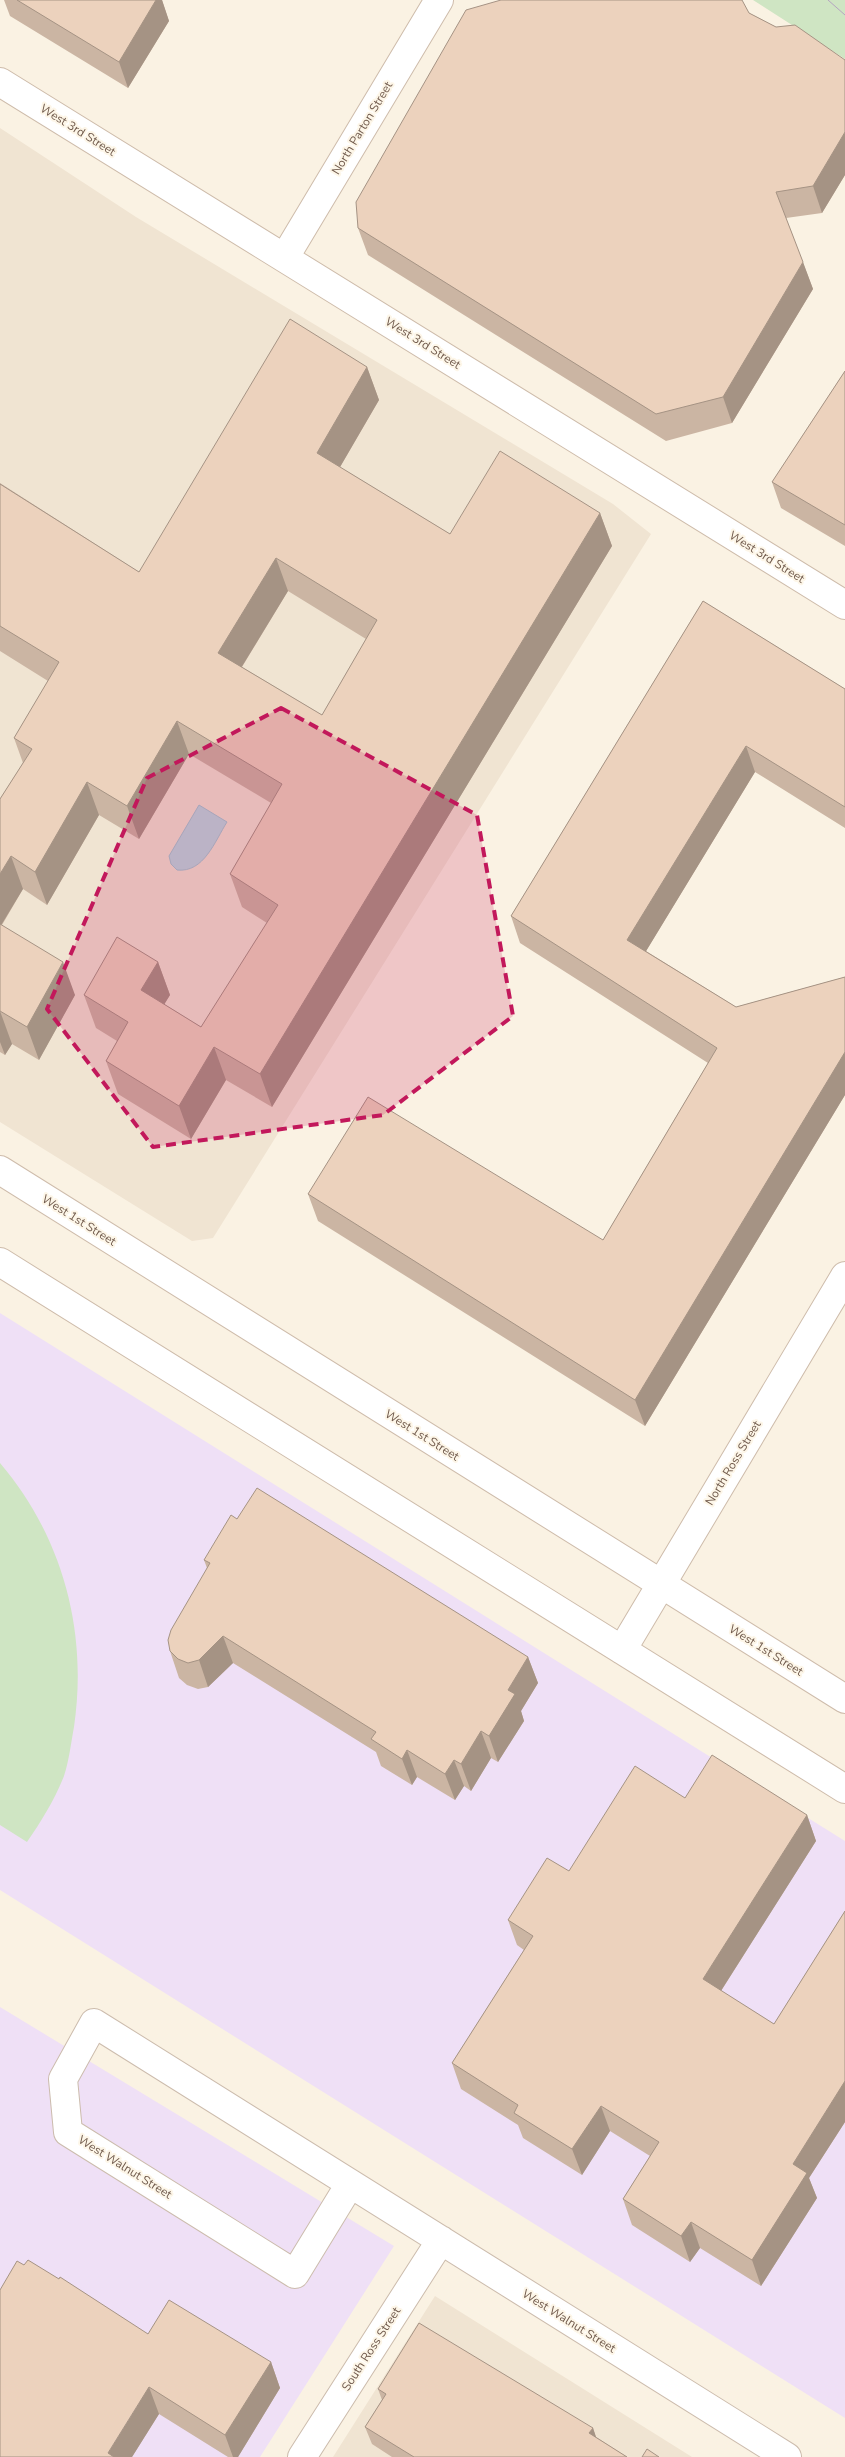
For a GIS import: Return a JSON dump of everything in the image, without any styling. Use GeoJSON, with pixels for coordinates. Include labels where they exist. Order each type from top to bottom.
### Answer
{"type":"FeatureCollection","features":[{"type":"Feature","properties":{"kind":"street","name":"North Parton Street"},"geometry":{"type":"LineString","coordinates":[[285,257],[439,0]]}},
{"type":"Feature","properties":{"kind":"street","name":"West 3rd Street"},"geometry":{"type":"LineString","coordinates":[[0,82],[845,605]]}},
{"type":"Feature","properties":{"kind":"street","name":"West 1st Street"},"geometry":{"type":"LineString","coordinates":[[0,1170],[845,1699]]}},
{"type":"Feature","properties":{"kind":"street"},"geometry":{"type":"LineString","coordinates":[[0,1262],[845,1789]]}},
{"type":"Feature","properties":{"kind":"street","name":"North Ross Street"},"geometry":{"type":"LineString","coordinates":[[622,1650],[845,1276]]}},
{"type":"Feature","properties":{"kind":"street","name":"West Walnut Street"},"geometry":{"type":"LineString","coordinates":[[350,2184],[295,2274],[68,2132],[63,2079],[94,2023],[787,2457]]}},
{"type":"Feature","properties":{"kind":"street","name":"South Ross Street"},"geometry":{"type":"LineString","coordinates":[[302,2457],[440,2240]]}},
{"type":"Feature","properties":{"kind":"highlighted area"},"geometry":{"type":"Polygon","coordinates":[[[281,708],[477,815],[513,1016],[383,1115],[153,1147],[47,1009],[147,778],[281,708]]]}},
{"type":"Feature","properties":{"kind":"shaded area"},"geometry":{"type":"Polygon","coordinates":[[[0,128],[136,217],[613,504],[651,534],[213,1238],[192,1241],[0,1122],[0,128]]]}},
{"type":"Feature","properties":{"kind":"shaded area"},"geometry":{"type":"Polygon","coordinates":[[[0,1313],[845,1841],[845,2418],[0,1890],[0,1313]]]}},
{"type":"Feature","properties":{"kind":"shaded area"},"geometry":{"type":"Polygon","coordinates":[[[0,2007],[394,2246],[260,2457],[0,2457],[0,2007]]]}},
{"type":"Feature","properties":{"kind":"shaded area"},"geometry":{"type":"Polygon","coordinates":[[[435,2296],[692,2457],[333,2457],[435,2296]]]}},
{"type":"Feature","properties":{"kind":"green space"},"geometry":{"type":"Polygon","coordinates":[[[753,0],[845,0],[845,59],[753,0]]]}},
{"type":"Feature","properties":{"kind":"green space"},"geometry":{"type":"Polygon","coordinates":[[[0,1463],[22,1492],[40,1522],[55,1554],[66,1587],[73,1621],[77,1656],[74,1727],[66,1770],[52,1802],[27,1842],[0,1825],[0,1463]]]}},
{"type":"Feature","properties":{"kind":"water"},"geometry":{"type":"Polygon","coordinates":[[[199,805],[227,822],[202,861],[186,870],[177,870],[171,864],[169,856],[199,805]]]}},
{"type":"Feature","properties":{"kind":"building"},"geometry":{"type":"Polygon","coordinates":[[[17,0],[156,0],[119,62],[17,0]]]}},
{"type":"Feature","properties":{"kind":"building"},"geometry":{"type":"Polygon","coordinates":[[[501,0],[742,0],[749,13],[776,27],[795,25],[845,60],[845,132],[813,186],[776,192],[803,262],[723,397],[656,414],[358,228],[356,202],[466,10],[501,0]]]}},
{"type":"Feature","properties":{"kind":"building"},"geometry":{"type":"Polygon","coordinates":[[[290,319],[367,367],[317,453],[450,534],[500,451],[600,513],[260,1074],[214,1047],[179,1106],[106,1061],[128,1022],[84,995],[117,937],[158,962],[141,990],[201,1027],[278,905],[230,874],[282,784],[177,721],[127,806],[87,782],[35,872],[11,856],[0,874],[0,799],[32,749],[14,738],[59,662],[0,626],[0,484],[139,572],[290,319]],[[276,558],[218,653],[322,715],[377,620],[276,558]]]}},
{"type":"Feature","properties":{"kind":"building"},"geometry":{"type":"Polygon","coordinates":[[[845,371],[845,525],[772,482],[845,371]]]}},
{"type":"Feature","properties":{"kind":"building"},"geometry":{"type":"Polygon","coordinates":[[[703,601],[845,689],[845,807],[746,746],[627,940],[736,1007],[845,977],[845,1052],[635,1400],[308,1194],[368,1097],[603,1240],[717,1048],[511,916],[703,601]]]}},
{"type":"Feature","properties":{"kind":"building"},"geometry":{"type":"Polygon","coordinates":[[[0,924],[63,962],[27,1027],[0,1011],[0,924]]]}},
{"type":"Feature","properties":{"kind":"building"},"geometry":{"type":"Polygon","coordinates":[[[257,1488],[528,1657],[508,1690],[515,1694],[489,1736],[481,1731],[461,1764],[454,1760],[445,1774],[407,1750],[402,1759],[371,1739],[376,1732],[223,1636],[199,1660],[188,1663],[178,1659],[170,1651],[168,1640],[171,1630],[210,1563],[204,1560],[231,1515],[237,1519],[257,1488]]]}},
{"type":"Feature","properties":{"kind":"building"},"geometry":{"type":"Polygon","coordinates":[[[712,1755],[807,1815],[703,1979],[774,2024],[845,1911],[845,2081],[793,2164],[807,2173],[752,2260],[691,2222],[681,2236],[623,2199],[659,2142],[601,2106],[572,2149],[514,2113],[518,2105],[452,2063],[533,1936],[508,1920],[547,1858],[569,1871],[635,1766],[685,1798],[712,1755]]]}},
{"type":"Feature","properties":{"kind":"building"},"geometry":{"type":"Polygon","coordinates":[[[28,2260],[59,2279],[60,2277],[148,2334],[169,2300],[271,2362],[225,2435],[149,2387],[108,2453],[114,2457],[0,2457],[0,2290],[17,2261],[24,2265],[28,2260]]]}},
{"type":"Feature","properties":{"kind":"building"},"geometry":{"type":"Polygon","coordinates":[[[419,2323],[593,2428],[589,2433],[627,2457],[414,2457],[365,2427],[386,2394],[378,2389],[419,2323]]]}},
{"type":"Feature","properties":{"kind":"building"},"geometry":{"type":"Polygon","coordinates":[[[647,2449],[659,2457],[642,2457],[647,2449]]]}},
{"type":"Feature","properties":{"kind":"tram line"},"geometry":{"type":"LineString","coordinates":[[828,0],[845,15]]}}]}
